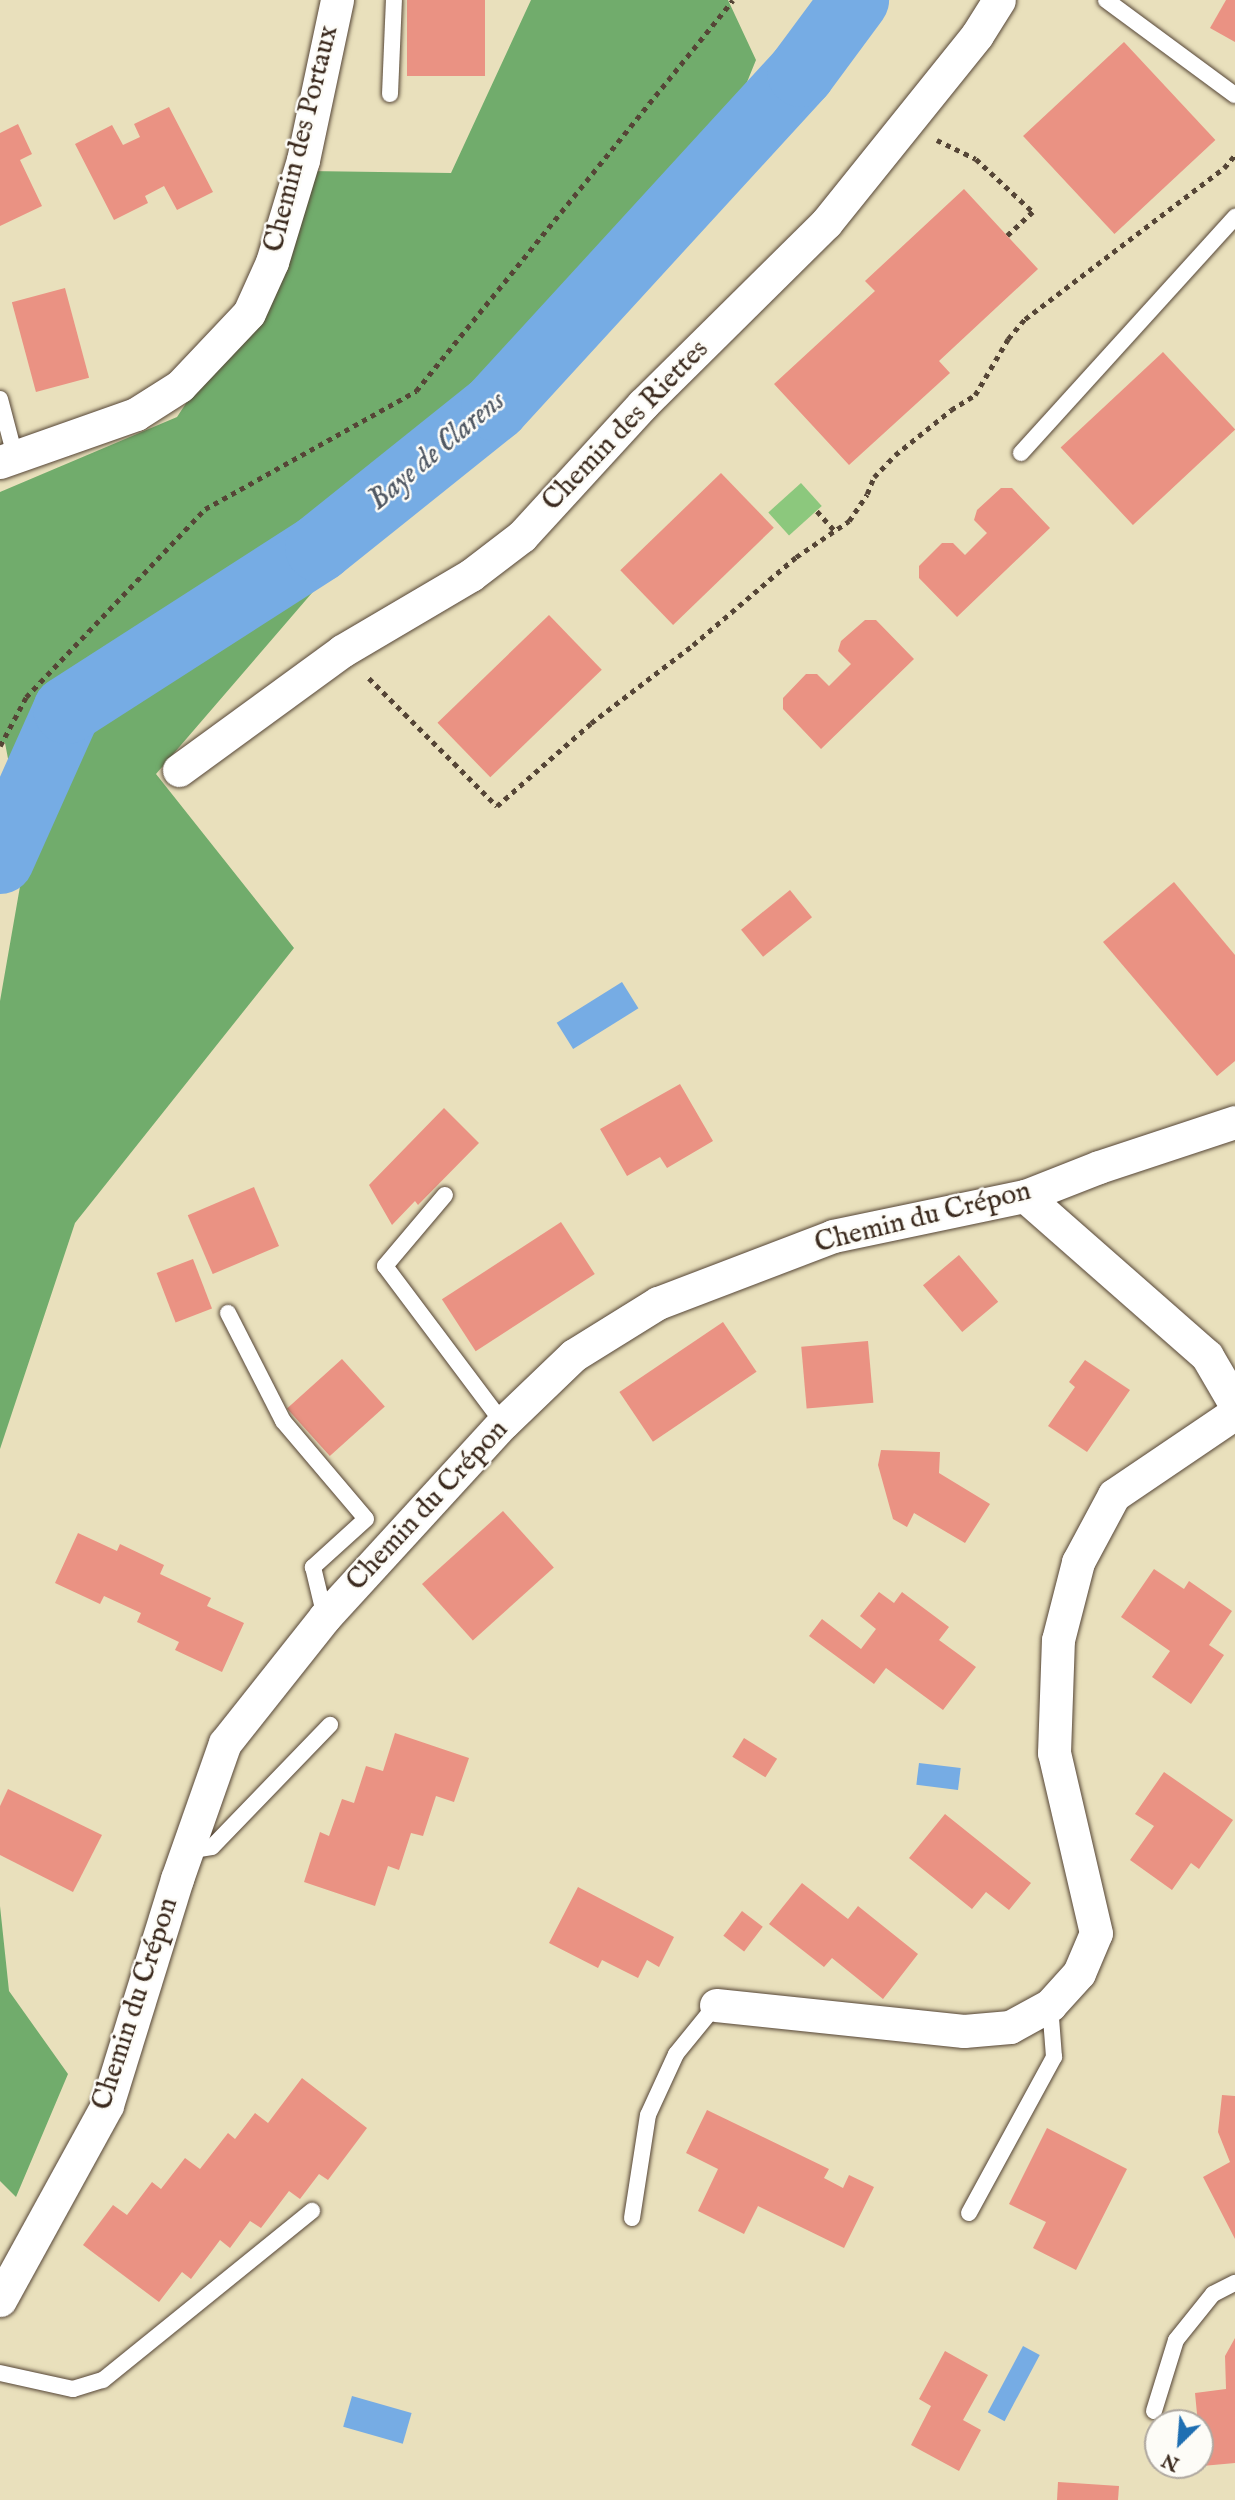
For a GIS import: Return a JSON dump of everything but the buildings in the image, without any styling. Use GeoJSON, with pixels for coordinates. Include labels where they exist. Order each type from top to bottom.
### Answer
{"type":"FeatureCollection","features":[{"type":"Feature","properties":{"kind":"street","name":"Chemin des Portaux"},"geometry":{"type":"LineString","coordinates":[[8,459],[136,414],[180,386],[249,313],[272,262],[303,160],[337,0]]}},
{"type":"Feature","properties":{"kind":"street","name":"Chemin des Riettes"},"geometry":{"type":"LineString","coordinates":[[179,770],[342,650],[471,575],[522,536],[643,404],[826,223],[976,35],[999,0]]}},
{"type":"Feature","properties":{"kind":"street","name":"Chemin du Crépon"},"geometry":{"type":"LineString","coordinates":[[0,2300],[107,2105],[187,1851],[225,1743],[325,1617],[503,1423],[574,1355],[658,1303],[834,1236],[1025,1196],[1099,1167],[1235,1122]]}},
{"type":"Feature","properties":{"kind":"street"},"geometry":{"type":"LineString","coordinates":[[1025,1196],[1207,1356],[1235,1404]]}},
{"type":"Feature","properties":{"kind":"street"},"geometry":{"type":"LineString","coordinates":[[716,2004],[964,2031],[1010,2027],[1050,2005],[1079,1973],[1096,1933],[1054,1753],[1058,1640],[1078,1562],[1114,1495],[1235,1413]]}},
{"type":"Feature","properties":{"kind":"lane"},"geometry":{"type":"LineString","coordinates":[[390,94],[394,0]]}},
{"type":"Feature","properties":{"kind":"lane"},"geometry":{"type":"LineString","coordinates":[[1105,0],[1235,95]]}},
{"type":"Feature","properties":{"kind":"lane"},"geometry":{"type":"LineString","coordinates":[[1021,453],[1235,217]]}},
{"type":"Feature","properties":{"kind":"lane"},"geometry":{"type":"LineString","coordinates":[[0,399],[8,459]]}},
{"type":"Feature","properties":{"kind":"lane"},"geometry":{"type":"LineString","coordinates":[[445,1195],[385,1266],[503,1423]]}},
{"type":"Feature","properties":{"kind":"lane"},"geometry":{"type":"LineString","coordinates":[[228,1313],[283,1421],[366,1519],[313,1567],[325,1617]]}},
{"type":"Feature","properties":{"kind":"lane"},"geometry":{"type":"LineString","coordinates":[[187,1851],[212,1847],[330,1725]]}},
{"type":"Feature","properties":{"kind":"lane"},"geometry":{"type":"LineString","coordinates":[[632,2218],[648,2115],[676,2054],[716,2004]]}},
{"type":"Feature","properties":{"kind":"lane"},"geometry":{"type":"LineString","coordinates":[[969,2213],[1054,2057],[1050,2005]]}},
{"type":"Feature","properties":{"kind":"lane"},"geometry":{"type":"LineString","coordinates":[[0,2373],[73,2389],[103,2380],[312,2211]]}},
{"type":"Feature","properties":{"kind":"lane"},"geometry":{"type":"LineString","coordinates":[[1155,2409],[1175,2340],[1213,2294],[1235,2283]]}},
{"type":"Feature","properties":{"kind":"path"},"geometry":{"type":"LineString","coordinates":[[0,746],[26,697],[205,509],[416,391],[733,0]]}},
{"type":"Feature","properties":{"kind":"path"},"geometry":{"type":"LineString","coordinates":[[898,135],[939,141],[956,148],[976,159],[1012,189],[1033,212],[1007,236]]}},
{"type":"Feature","properties":{"kind":"path"},"geometry":{"type":"LineString","coordinates":[[342,650],[496,806],[591,723],[693,645],[786,565],[835,531],[859,508],[874,477],[895,454],[951,410],[975,395],[1008,338],[1025,319],[1224,168],[1235,155]]}},
{"type":"Feature","properties":{"kind":"path"},"geometry":{"type":"LineString","coordinates":[[817,511],[835,531]]}},
{"type":"Feature","properties":{"kind":"green space"},"geometry":{"type":"Polygon","coordinates":[[[531,0],[728,0],[756,60],[697,205],[510,363],[156,774],[294,948],[75,1223],[0,1449],[0,1001],[26,852],[5,743],[0,742],[0,492],[177,417],[274,270],[308,171],[451,173],[531,0]]]}},
{"type":"Feature","properties":{"kind":"green space"},"geometry":{"type":"Polygon","coordinates":[[[801,483],[822,506],[789,535],[768,512],[801,483]]]}},
{"type":"Feature","properties":{"kind":"green space"},"geometry":{"type":"Polygon","coordinates":[[[0,1906],[9,1991],[68,2074],[16,2197],[0,2181],[0,1906]]]}},
{"type":"Feature","properties":{"kind":"water"},"geometry":{"type":"Polygon","coordinates":[[[622,982],[638,1008],[573,1049],[557,1023],[622,982]]]}},
{"type":"Feature","properties":{"kind":"water"},"geometry":{"type":"Polygon","coordinates":[[[919,1763],[961,1768],[958,1790],[916,1785],[919,1763]]]}},
{"type":"Feature","properties":{"kind":"water"},"geometry":{"type":"Polygon","coordinates":[[[1023,2346],[1040,2355],[1005,2421],[988,2412],[1023,2346]]]}},
{"type":"Feature","properties":{"kind":"water"},"geometry":{"type":"Polygon","coordinates":[[[352,2396],[412,2413],[403,2444],[343,2427],[352,2396]]]}},
{"type":"Feature","properties":{"kind":"waterway","name":"Baye de Clarens"},"geometry":{"type":"LineString","coordinates":[[0,860],[67,710],[319,548],[495,407],[801,73],[855,0]]}}]}
